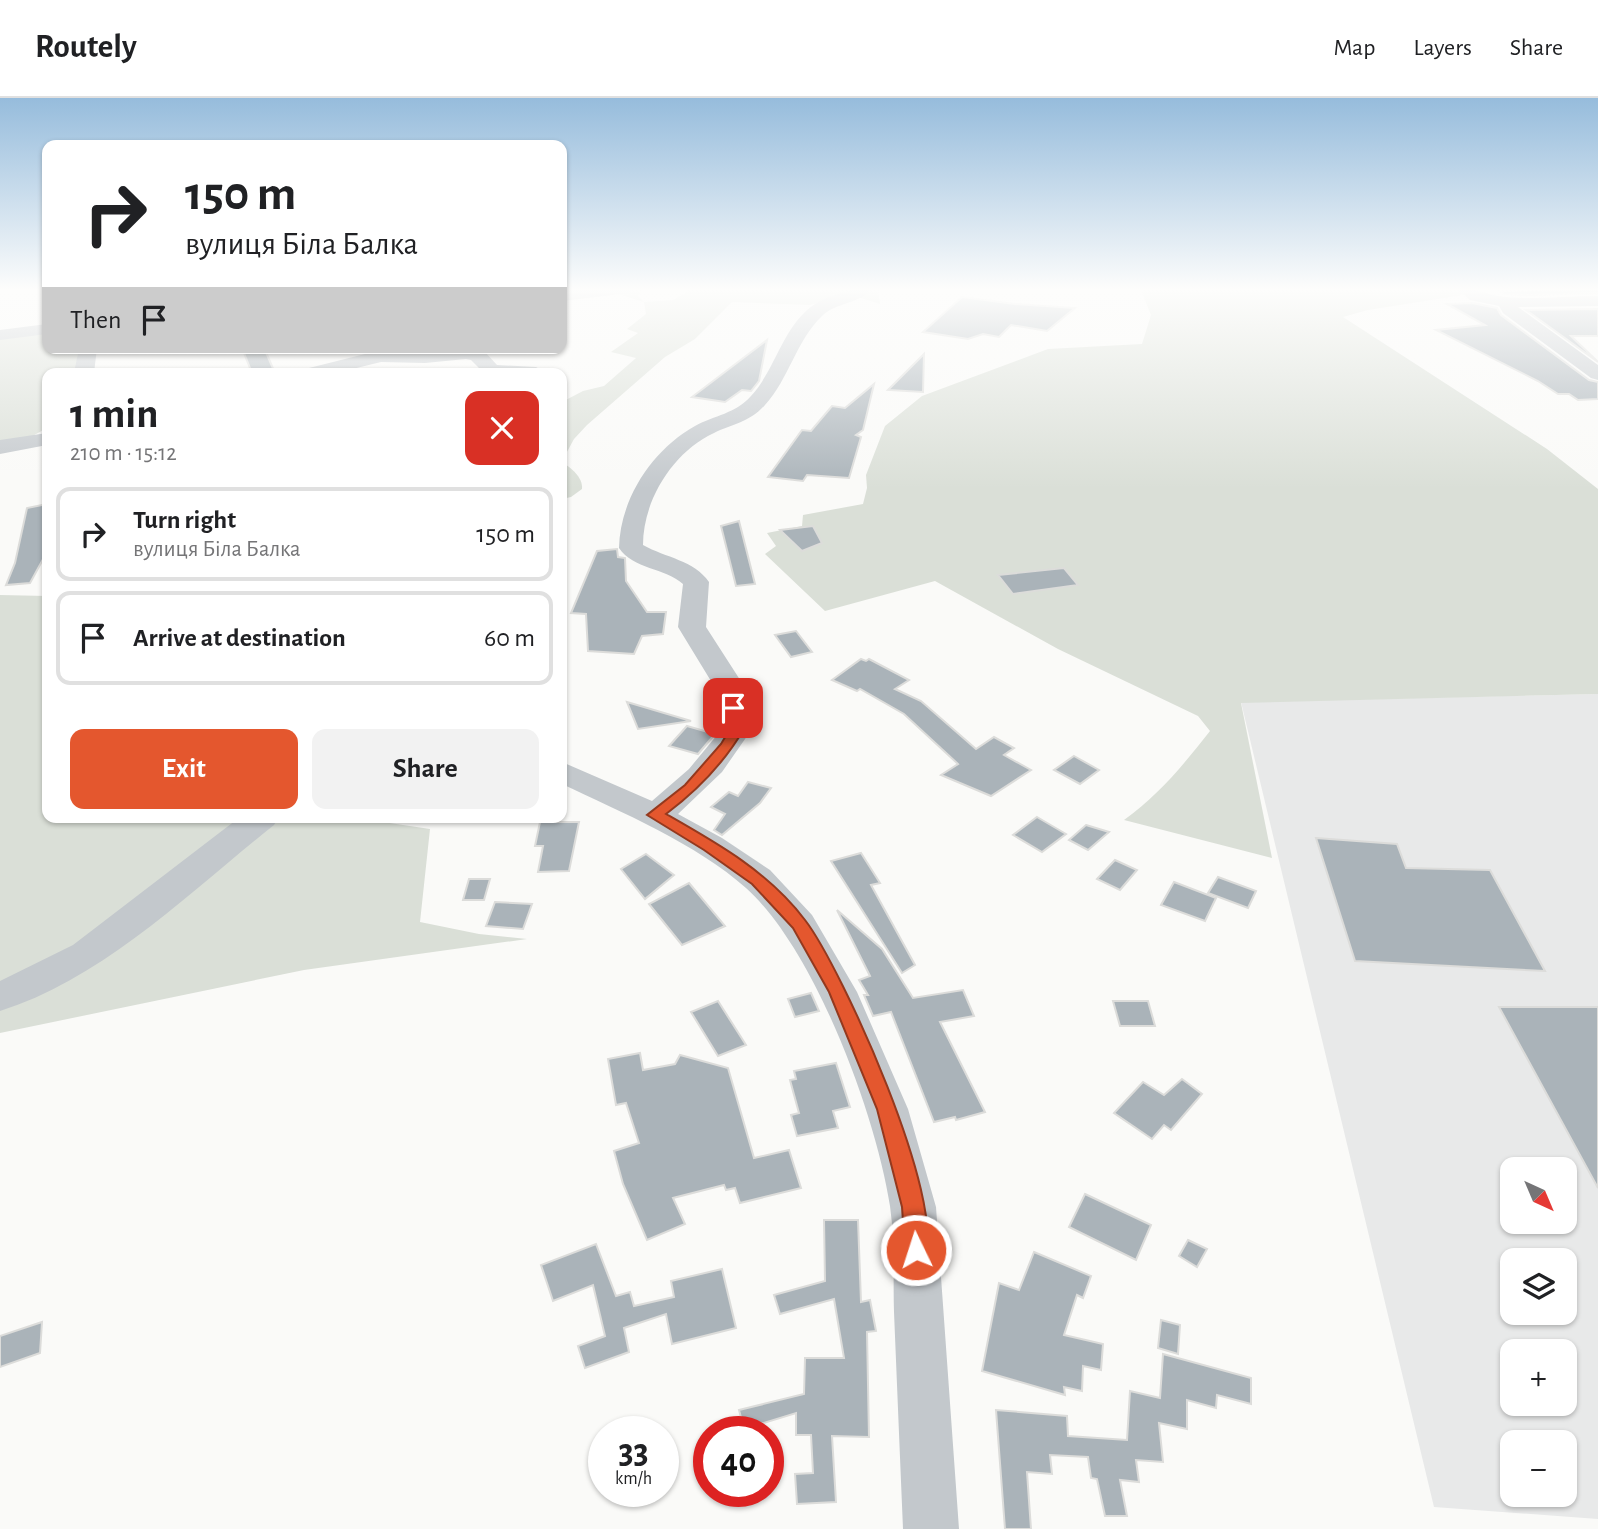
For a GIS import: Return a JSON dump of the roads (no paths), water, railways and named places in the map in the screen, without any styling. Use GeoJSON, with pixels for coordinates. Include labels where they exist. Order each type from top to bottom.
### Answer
{"type":"FeatureCollection","features":[{"type":"Feature","properties":{"kind":"street"},"geometry":{"type":"LineString","coordinates":[[332,368],[381,356],[397,358],[441,355]]}},
{"type":"Feature","properties":{"kind":"street"},"geometry":{"type":"LineString","coordinates":[[473,355],[490,368]]}},
{"type":"Feature","properties":{"kind":"street"},"geometry":{"type":"LineString","coordinates":[[655,815],[691,788],[727,746],[737,729],[729,686],[692,627],[696,582],[681,569],[649,559],[631,548],[630,534],[640,499],[679,446],[703,430],[746,412],[764,392],[785,355]]}},
{"type":"Feature","properties":{"kind":"street"},"geometry":{"type":"LineString","coordinates":[[1571,355],[1598,374]]}},
{"type":"Feature","properties":{"kind":"street"},"geometry":{"type":"LineString","coordinates":[[0,447],[42,440]]}},
{"type":"Feature","properties":{"kind":"street"},"geometry":{"type":"LineString","coordinates":[[567,774],[609,791],[655,815],[710,846],[758,880],[799,924],[838,992],[887,1109],[913,1207],[931,1529]]}},
{"type":"Feature","properties":{"kind":"street"},"geometry":{"type":"LineString","coordinates":[[0,996],[23,988],[86,954],[254,823]]}}]}
